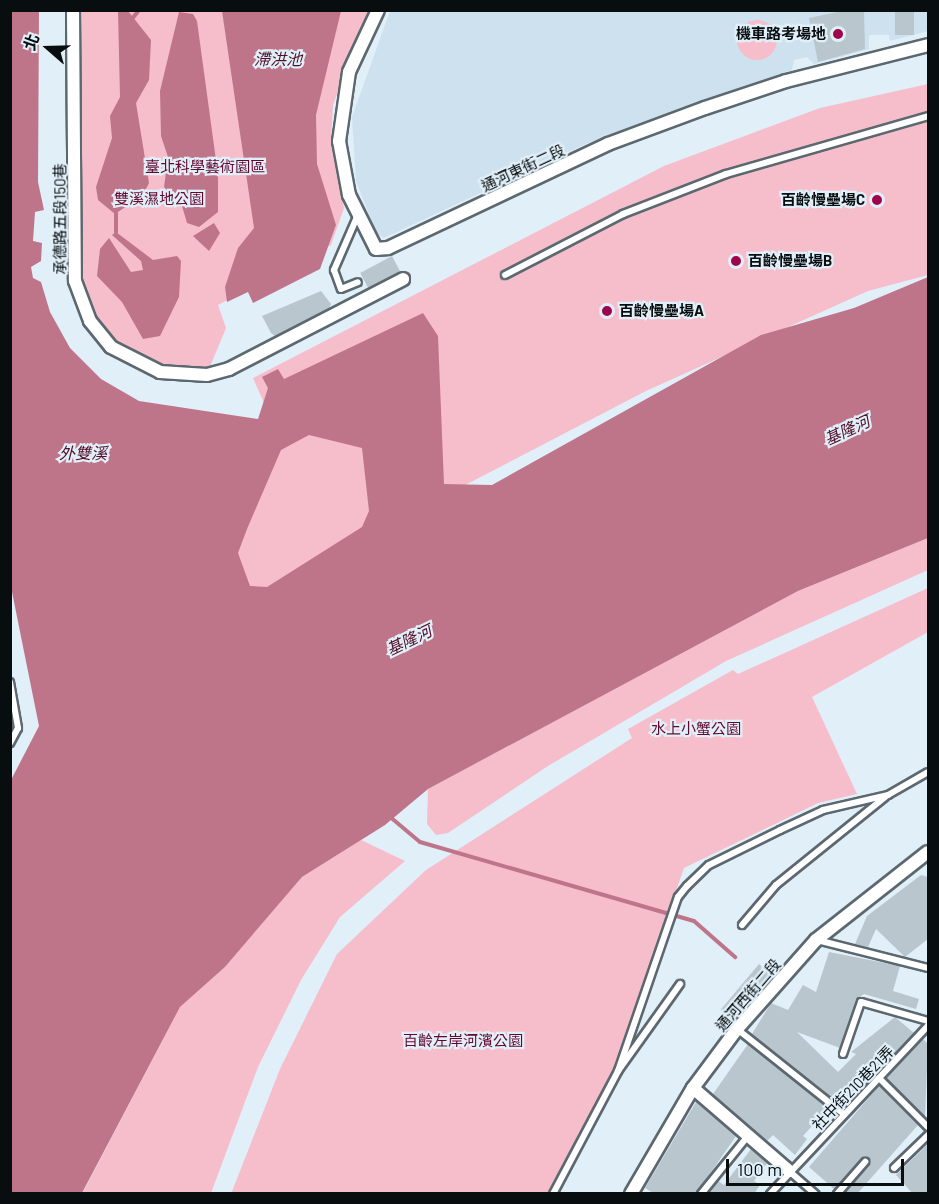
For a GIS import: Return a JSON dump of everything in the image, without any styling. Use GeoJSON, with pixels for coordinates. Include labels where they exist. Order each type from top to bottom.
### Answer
{"type":"FeatureCollection","features":[{"type":"Feature","properties":{"kind":"street","name":"承德路五段150巷"},"geometry":{"type":"LineString","coordinates":[[73,10],[75,281],[90,321],[111,347],[160,372],[207,375],[243,362],[403,279]]}},
{"type":"Feature","properties":{"kind":"street","name":"通河東街二段"},"geometry":{"type":"LineString","coordinates":[[378,10],[349,72],[341,105],[339,141],[357,217],[369,244],[388,248],[619,140],[786,81],[928,45]]}},
{"type":"Feature","properties":{"kind":"street","name":"通河西街二段"},"geometry":{"type":"LineString","coordinates":[[631,1194],[693,1088],[736,1029],[816,940],[928,852]]}},
{"type":"Feature","properties":{"kind":"street"},"geometry":{"type":"LineString","coordinates":[[693,1088],[789,1171]]}},
{"type":"Feature","properties":{"kind":"lane"},"geometry":{"type":"LineString","coordinates":[[505,275],[623,214],[726,174],[928,116]]}},
{"type":"Feature","properties":{"kind":"lane"},"geometry":{"type":"LineString","coordinates":[[357,217],[334,270],[341,289],[358,282]]}},
{"type":"Feature","properties":{"kind":"lane"},"geometry":{"type":"LineString","coordinates":[[10,682],[18,728],[10,743]]}},
{"type":"Feature","properties":{"kind":"lane"},"geometry":{"type":"LineString","coordinates":[[742,925],[776,885],[888,795],[928,772]]}},
{"type":"Feature","properties":{"kind":"lane"},"geometry":{"type":"LineString","coordinates":[[618,1071],[678,897],[710,865],[780,830],[823,810],[888,795]]}},
{"type":"Feature","properties":{"kind":"lane"},"geometry":{"type":"LineString","coordinates":[[816,940],[928,968]]}},
{"type":"Feature","properties":{"kind":"lane"},"geometry":{"type":"LineString","coordinates":[[553,1194],[618,1071],[680,984]]}},
{"type":"Feature","properties":{"kind":"lane"},"geometry":{"type":"LineString","coordinates":[[843,1054],[861,1002],[928,1021]]}},
{"type":"Feature","properties":{"kind":"lane","name":"社中街210巷21弄"},"geometry":{"type":"LineString","coordinates":[[770,1194],[789,1171],[928,1026]]}},
{"type":"Feature","properties":{"kind":"lane"},"geometry":{"type":"LineString","coordinates":[[736,1029],[844,1114]]}},
{"type":"Feature","properties":{"kind":"lane"},"geometry":{"type":"LineString","coordinates":[[879,1078],[928,1127]]}},
{"type":"Feature","properties":{"kind":"lane"},"geometry":{"type":"LineString","coordinates":[[701,1194],[749,1135]]}},
{"type":"Feature","properties":{"kind":"lane"},"geometry":{"type":"LineString","coordinates":[[894,1168],[928,1135]]}},
{"type":"Feature","properties":{"kind":"lane"},"geometry":{"type":"LineString","coordinates":[[837,1194],[865,1162]]}},
{"type":"Feature","properties":{"kind":"lane"},"geometry":{"type":"LineString","coordinates":[[789,1171],[815,1194]]}},
{"type":"Feature","properties":{"kind":"shaded area"},"geometry":{"type":"Polygon","coordinates":[[[390,11],[928,11],[928,31],[890,41],[889,35],[869,35],[869,49],[814,64],[807,57],[794,60],[792,70],[588,143],[384,238],[376,233],[356,181],[352,117],[390,11]]]}},
{"type":"Feature","properties":{"kind":"green space","name":"雙溪濕地公園"},"geometry":{"type":"Polygon","coordinates":[[[77,11],[368,11],[333,105],[331,143],[344,208],[331,245],[218,305],[226,328],[209,369],[149,364],[114,343],[87,309],[76,274],[77,11]]]}},
{"type":"Feature","properties":{"kind":"green space"},"geometry":{"type":"Polygon","coordinates":[[[757,20],[771,26],[777,40],[771,54],[757,60],[743,54],[737,40],[743,26],[757,20]]]}},
{"type":"Feature","properties":{"kind":"green space"},"geometry":{"type":"Polygon","coordinates":[[[928,84],[928,275],[868,291],[646,391],[254,595],[240,574],[232,547],[271,419],[253,378],[664,166],[820,108],[928,84]]]}},
{"type":"Feature","properties":{"kind":"green space"},"geometry":{"type":"Polygon","coordinates":[[[928,538],[928,570],[726,661],[548,766],[448,833],[436,835],[427,824],[428,789],[798,591],[928,538]]]}},
{"type":"Feature","properties":{"kind":"green space","name":"百齡左岸河濱公園"},"geometry":{"type":"Polygon","coordinates":[[[928,588],[928,632],[812,697],[857,794],[818,803],[684,868],[606,1091],[552,1193],[231,1194],[280,1069],[337,954],[426,870],[632,738],[628,729],[733,670],[738,674],[928,588]]]}},
{"type":"Feature","properties":{"kind":"green space"},"geometry":{"type":"Polygon","coordinates":[[[361,840],[405,861],[340,917],[301,980],[258,1067],[211,1193],[82,1194],[180,1007],[225,967],[302,877],[361,840]]]}},
{"type":"Feature","properties":{"kind":"water"},"geometry":{"type":"Polygon","coordinates":[[[11,10],[39,11],[38,182],[44,210],[35,212],[33,241],[42,243],[41,261],[31,267],[33,278],[41,282],[50,312],[70,348],[101,379],[139,401],[258,419],[268,388],[262,377],[278,369],[284,379],[423,313],[438,336],[444,484],[492,485],[761,335],[854,308],[928,277],[928,538],[798,591],[428,789],[385,825],[302,877],[225,967],[180,1007],[82,1193],[11,1193],[11,780],[39,726],[10,582],[11,10]],[[309,435],[281,450],[238,553],[250,586],[267,587],[362,527],[369,511],[362,448],[309,435]]]}},
{"type":"Feature","properties":{"kind":"water"},"geometry":{"type":"Polygon","coordinates":[[[118,11],[128,11],[151,40],[149,80],[136,103],[149,183],[143,195],[115,214],[98,200],[96,187],[112,138],[110,116],[120,97],[118,11]]]}},
{"type":"Feature","properties":{"kind":"water","name":"滯洪池"},"geometry":{"type":"Polygon","coordinates":[[[222,11],[341,11],[316,115],[317,164],[336,225],[320,269],[253,303],[248,292],[227,302],[225,287],[238,248],[254,228],[222,11]]]}},
{"type":"Feature","properties":{"kind":"water"},"geometry":{"type":"Polygon","coordinates":[[[179,12],[193,14],[197,21],[218,175],[218,212],[199,227],[187,223],[182,206],[164,187],[168,157],[161,136],[160,91],[179,12]]]}},
{"type":"Feature","properties":{"kind":"water"},"geometry":{"type":"Polygon","coordinates":[[[214,223],[220,233],[209,251],[193,236],[214,223]]]}},
{"type":"Feature","properties":{"kind":"water"},"geometry":{"type":"Polygon","coordinates":[[[116,232],[153,260],[177,256],[181,261],[179,297],[160,336],[143,339],[122,302],[97,276],[100,249],[109,238],[131,272],[143,270],[141,261],[112,235],[116,232]]]}},
{"type":"Feature","properties":{"kind":"building","name":"機車路考場地"},"geometry":{"type":"Polygon","coordinates":[[[847,10],[864,10],[865,49],[818,62],[809,18],[847,10]]]}},
{"type":"Feature","properties":{"kind":"building"},"geometry":{"type":"Polygon","coordinates":[[[895,10],[914,10],[914,35],[895,35],[895,10]]]}},
{"type":"Feature","properties":{"kind":"building"},"geometry":{"type":"Polygon","coordinates":[[[392,256],[400,271],[368,288],[360,273],[392,256]]]}},
{"type":"Feature","properties":{"kind":"building"},"geometry":{"type":"Polygon","coordinates":[[[321,291],[331,304],[329,308],[275,336],[271,333],[262,316],[321,291]]]}},
{"type":"Feature","properties":{"kind":"building"},"geometry":{"type":"Polygon","coordinates":[[[921,875],[928,877],[928,939],[905,957],[876,929],[868,947],[855,944],[867,916],[921,875]]]}},
{"type":"Feature","properties":{"kind":"building"},"geometry":{"type":"Polygon","coordinates":[[[829,952],[900,966],[893,991],[919,999],[916,1009],[864,994],[856,1000],[840,1048],[797,1032],[838,1072],[856,1054],[851,1052],[895,1017],[914,1033],[844,1107],[752,1034],[771,1003],[788,1010],[803,985],[816,992],[829,952]]]}},
{"type":"Feature","properties":{"kind":"building"},"geometry":{"type":"Polygon","coordinates":[[[759,964],[772,975],[733,1021],[720,1010],[759,964]]]}},
{"type":"Feature","properties":{"kind":"building"},"geometry":{"type":"Polygon","coordinates":[[[923,1039],[928,1044],[925,1117],[886,1078],[923,1039]]]}},
{"type":"Feature","properties":{"kind":"building"},"geometry":{"type":"Polygon","coordinates":[[[748,1044],[828,1108],[803,1136],[807,1139],[795,1155],[773,1135],[767,1141],[713,1094],[748,1044]]]}},
{"type":"Feature","properties":{"kind":"building"},"geometry":{"type":"Polygon","coordinates":[[[879,1086],[918,1125],[857,1194],[844,1194],[869,1165],[868,1158],[834,1189],[809,1167],[879,1086]]]}},
{"type":"Feature","properties":{"kind":"building"},"geometry":{"type":"Polygon","coordinates":[[[696,1102],[736,1136],[696,1194],[655,1194],[645,1188],[696,1102]]]}},
{"type":"Feature","properties":{"kind":"building"},"geometry":{"type":"Polygon","coordinates":[[[928,1144],[928,1194],[913,1194],[896,1175],[928,1144]]]}},
{"type":"Feature","properties":{"kind":"building"},"geometry":{"type":"Polygon","coordinates":[[[751,1149],[767,1163],[754,1181],[760,1185],[754,1194],[708,1194],[718,1181],[724,1185],[751,1149]]]}},
{"type":"Feature","properties":{"kind":"waterway"},"geometry":{"type":"LineString","coordinates":[[132,19],[139,10]]}},
{"type":"Feature","properties":{"kind":"waterway"},"geometry":{"type":"LineString","coordinates":[[116,211],[116,232]]}},
{"type":"Feature","properties":{"kind":"waterway"},"geometry":{"type":"LineString","coordinates":[[389,816],[420,842],[694,921],[735,957]]}},
{"type":"Feature","properties":{"kind":"place","name":"機車路考場地"},"geometry":{"type":"Point","coordinates":[838,34]}},
{"type":"Feature","properties":{"kind":"place","name":"百齡慢壘場C"},"geometry":{"type":"Point","coordinates":[877,200]}},
{"type":"Feature","properties":{"kind":"place","name":"百齡慢壘場B"},"geometry":{"type":"Point","coordinates":[736,261]}},
{"type":"Feature","properties":{"kind":"place","name":"百齡慢壘場A"},"geometry":{"type":"Point","coordinates":[607,311]}},
{"type":"Feature","properties":{"kind":"park label","name":"臺北科學藝術園區"},"geometry":{"type":"Point","coordinates":[205,167]}},
{"type":"Feature","properties":{"kind":"park label","name":"水上小蟹公園"},"geometry":{"type":"Point","coordinates":[696,729]}},
{"type":"Feature","properties":{"kind":"water label","name":"基隆河"},"geometry":{"type":"Point","coordinates":[847,430]}},
{"type":"Feature","properties":{"kind":"water label","name":"外雙溪"},"geometry":{"type":"Point","coordinates":[83,453]}},
{"type":"Feature","properties":{"kind":"water label","name":"基隆河"},"geometry":{"type":"Point","coordinates":[409,640]}}]}
